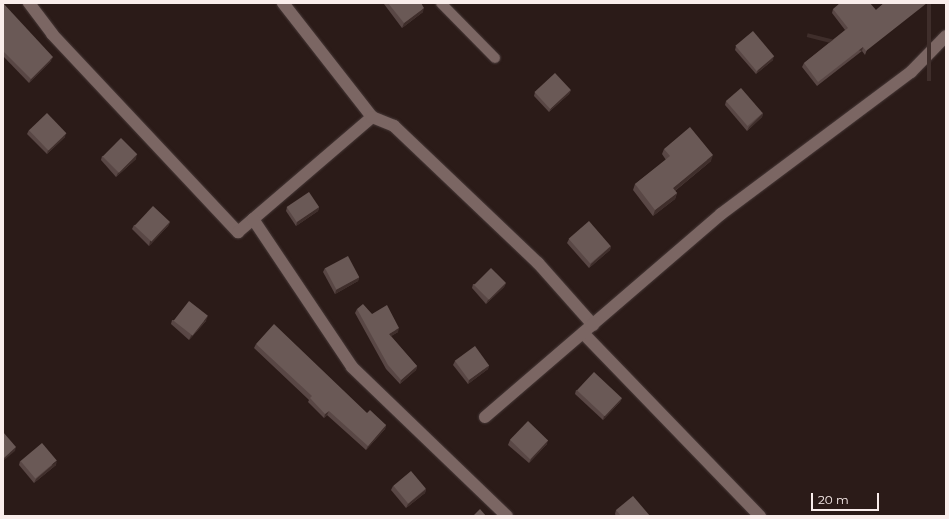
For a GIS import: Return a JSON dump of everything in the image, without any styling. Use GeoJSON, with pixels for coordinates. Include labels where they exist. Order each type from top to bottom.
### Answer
{"type":"FeatureCollection","features":[{"type":"Feature","properties":{"kind":"street"},"geometry":{"type":"LineString","coordinates":[[29,3],[52,34],[238,232],[372,117]]}},
{"type":"Feature","properties":{"kind":"street"},"geometry":{"type":"LineString","coordinates":[[283,3],[372,117],[394,126],[538,263],[593,325]]}},
{"type":"Feature","properties":{"kind":"street"},"geometry":{"type":"LineString","coordinates":[[485,417],[721,214],[911,72],[946,36]]}},
{"type":"Feature","properties":{"kind":"street"},"geometry":{"type":"LineString","coordinates":[[253,218],[352,367],[507,516]]}},
{"type":"Feature","properties":{"kind":"street"},"geometry":{"type":"LineString","coordinates":[[583,333],[760,516]]}},
{"type":"Feature","properties":{"kind":"lane"},"geometry":{"type":"LineString","coordinates":[[441,3],[495,58]]}},
{"type":"Feature","properties":{"kind":"building"},"geometry":{"type":"Polygon","coordinates":[[[3,3],[53,57],[31,79],[3,51],[3,3]]]}},
{"type":"Feature","properties":{"kind":"building"},"geometry":{"type":"Polygon","coordinates":[[[388,3],[421,3],[424,8],[404,23],[388,3]]]}},
{"type":"Feature","properties":{"kind":"building"},"geometry":{"type":"Polygon","coordinates":[[[840,3],[870,3],[876,10],[884,3],[927,3],[866,51],[863,47],[818,82],[804,63],[848,28],[833,9],[840,3]]]}},
{"type":"Feature","properties":{"kind":"building"},"geometry":{"type":"Polygon","coordinates":[[[753,31],[774,56],[757,71],[735,46],[753,31]]]}},
{"type":"Feature","properties":{"kind":"building"},"geometry":{"type":"Polygon","coordinates":[[[555,73],[571,90],[550,109],[535,92],[555,73]]]}},
{"type":"Feature","properties":{"kind":"building"},"geometry":{"type":"Polygon","coordinates":[[[741,88],[763,113],[748,126],[726,101],[741,88]]]}},
{"type":"Feature","properties":{"kind":"building"},"geometry":{"type":"Polygon","coordinates":[[[47,113],[66,133],[48,151],[29,130],[47,113]]]}},
{"type":"Feature","properties":{"kind":"building"},"geometry":{"type":"Polygon","coordinates":[[[690,127],[713,155],[673,188],[677,193],[655,210],[635,184],[670,156],[664,149],[690,127]]]}},
{"type":"Feature","properties":{"kind":"building"},"geometry":{"type":"Polygon","coordinates":[[[121,138],[137,154],[119,173],[103,156],[121,138]]]}},
{"type":"Feature","properties":{"kind":"building"},"geometry":{"type":"Polygon","coordinates":[[[309,192],[319,207],[297,222],[287,207],[309,192]]]}},
{"type":"Feature","properties":{"kind":"building"},"geometry":{"type":"Polygon","coordinates":[[[153,206],[170,222],[151,241],[135,226],[153,206]]]}},
{"type":"Feature","properties":{"kind":"building"},"geometry":{"type":"Polygon","coordinates":[[[589,221],[611,246],[590,264],[569,239],[589,221]]]}},
{"type":"Feature","properties":{"kind":"building"},"geometry":{"type":"Polygon","coordinates":[[[348,256],[359,277],[336,289],[325,268],[348,256]]]}},
{"type":"Feature","properties":{"kind":"building"},"geometry":{"type":"Polygon","coordinates":[[[491,268],[506,283],[489,300],[474,285],[491,268]]]}},
{"type":"Feature","properties":{"kind":"building"},"geometry":{"type":"Polygon","coordinates":[[[189,301],[208,316],[193,335],[174,321],[189,301]]]}},
{"type":"Feature","properties":{"kind":"building"},"geometry":{"type":"Polygon","coordinates":[[[363,304],[372,314],[387,305],[399,328],[389,334],[417,366],[401,380],[388,365],[357,309],[363,304]]]}},
{"type":"Feature","properties":{"kind":"building"},"geometry":{"type":"Polygon","coordinates":[[[274,324],[367,413],[370,410],[386,425],[368,446],[329,411],[325,414],[310,398],[312,396],[256,344],[274,324]]]}},
{"type":"Feature","properties":{"kind":"building"},"geometry":{"type":"Polygon","coordinates":[[[475,346],[489,365],[469,380],[455,361],[475,346]]]}},
{"type":"Feature","properties":{"kind":"building"},"geometry":{"type":"Polygon","coordinates":[[[594,372],[622,398],[605,416],[577,390],[594,372]]]}},
{"type":"Feature","properties":{"kind":"building"},"geometry":{"type":"Polygon","coordinates":[[[528,421],[548,440],[530,459],[510,440],[528,421]]]}},
{"type":"Feature","properties":{"kind":"building"},"geometry":{"type":"Polygon","coordinates":[[[3,432],[16,447],[3,459],[3,432]]]}},
{"type":"Feature","properties":{"kind":"building"},"geometry":{"type":"Polygon","coordinates":[[[42,443],[57,461],[35,479],[21,461],[42,443]]]}},
{"type":"Feature","properties":{"kind":"building"},"geometry":{"type":"Polygon","coordinates":[[[411,471],[426,489],[408,503],[393,486],[411,471]]]}},
{"type":"Feature","properties":{"kind":"building"},"geometry":{"type":"Polygon","coordinates":[[[633,496],[650,516],[621,516],[616,510],[633,496]]]}},
{"type":"Feature","properties":{"kind":"building"},"geometry":{"type":"Polygon","coordinates":[[[480,509],[486,516],[473,516],[480,509]]]}}]}
